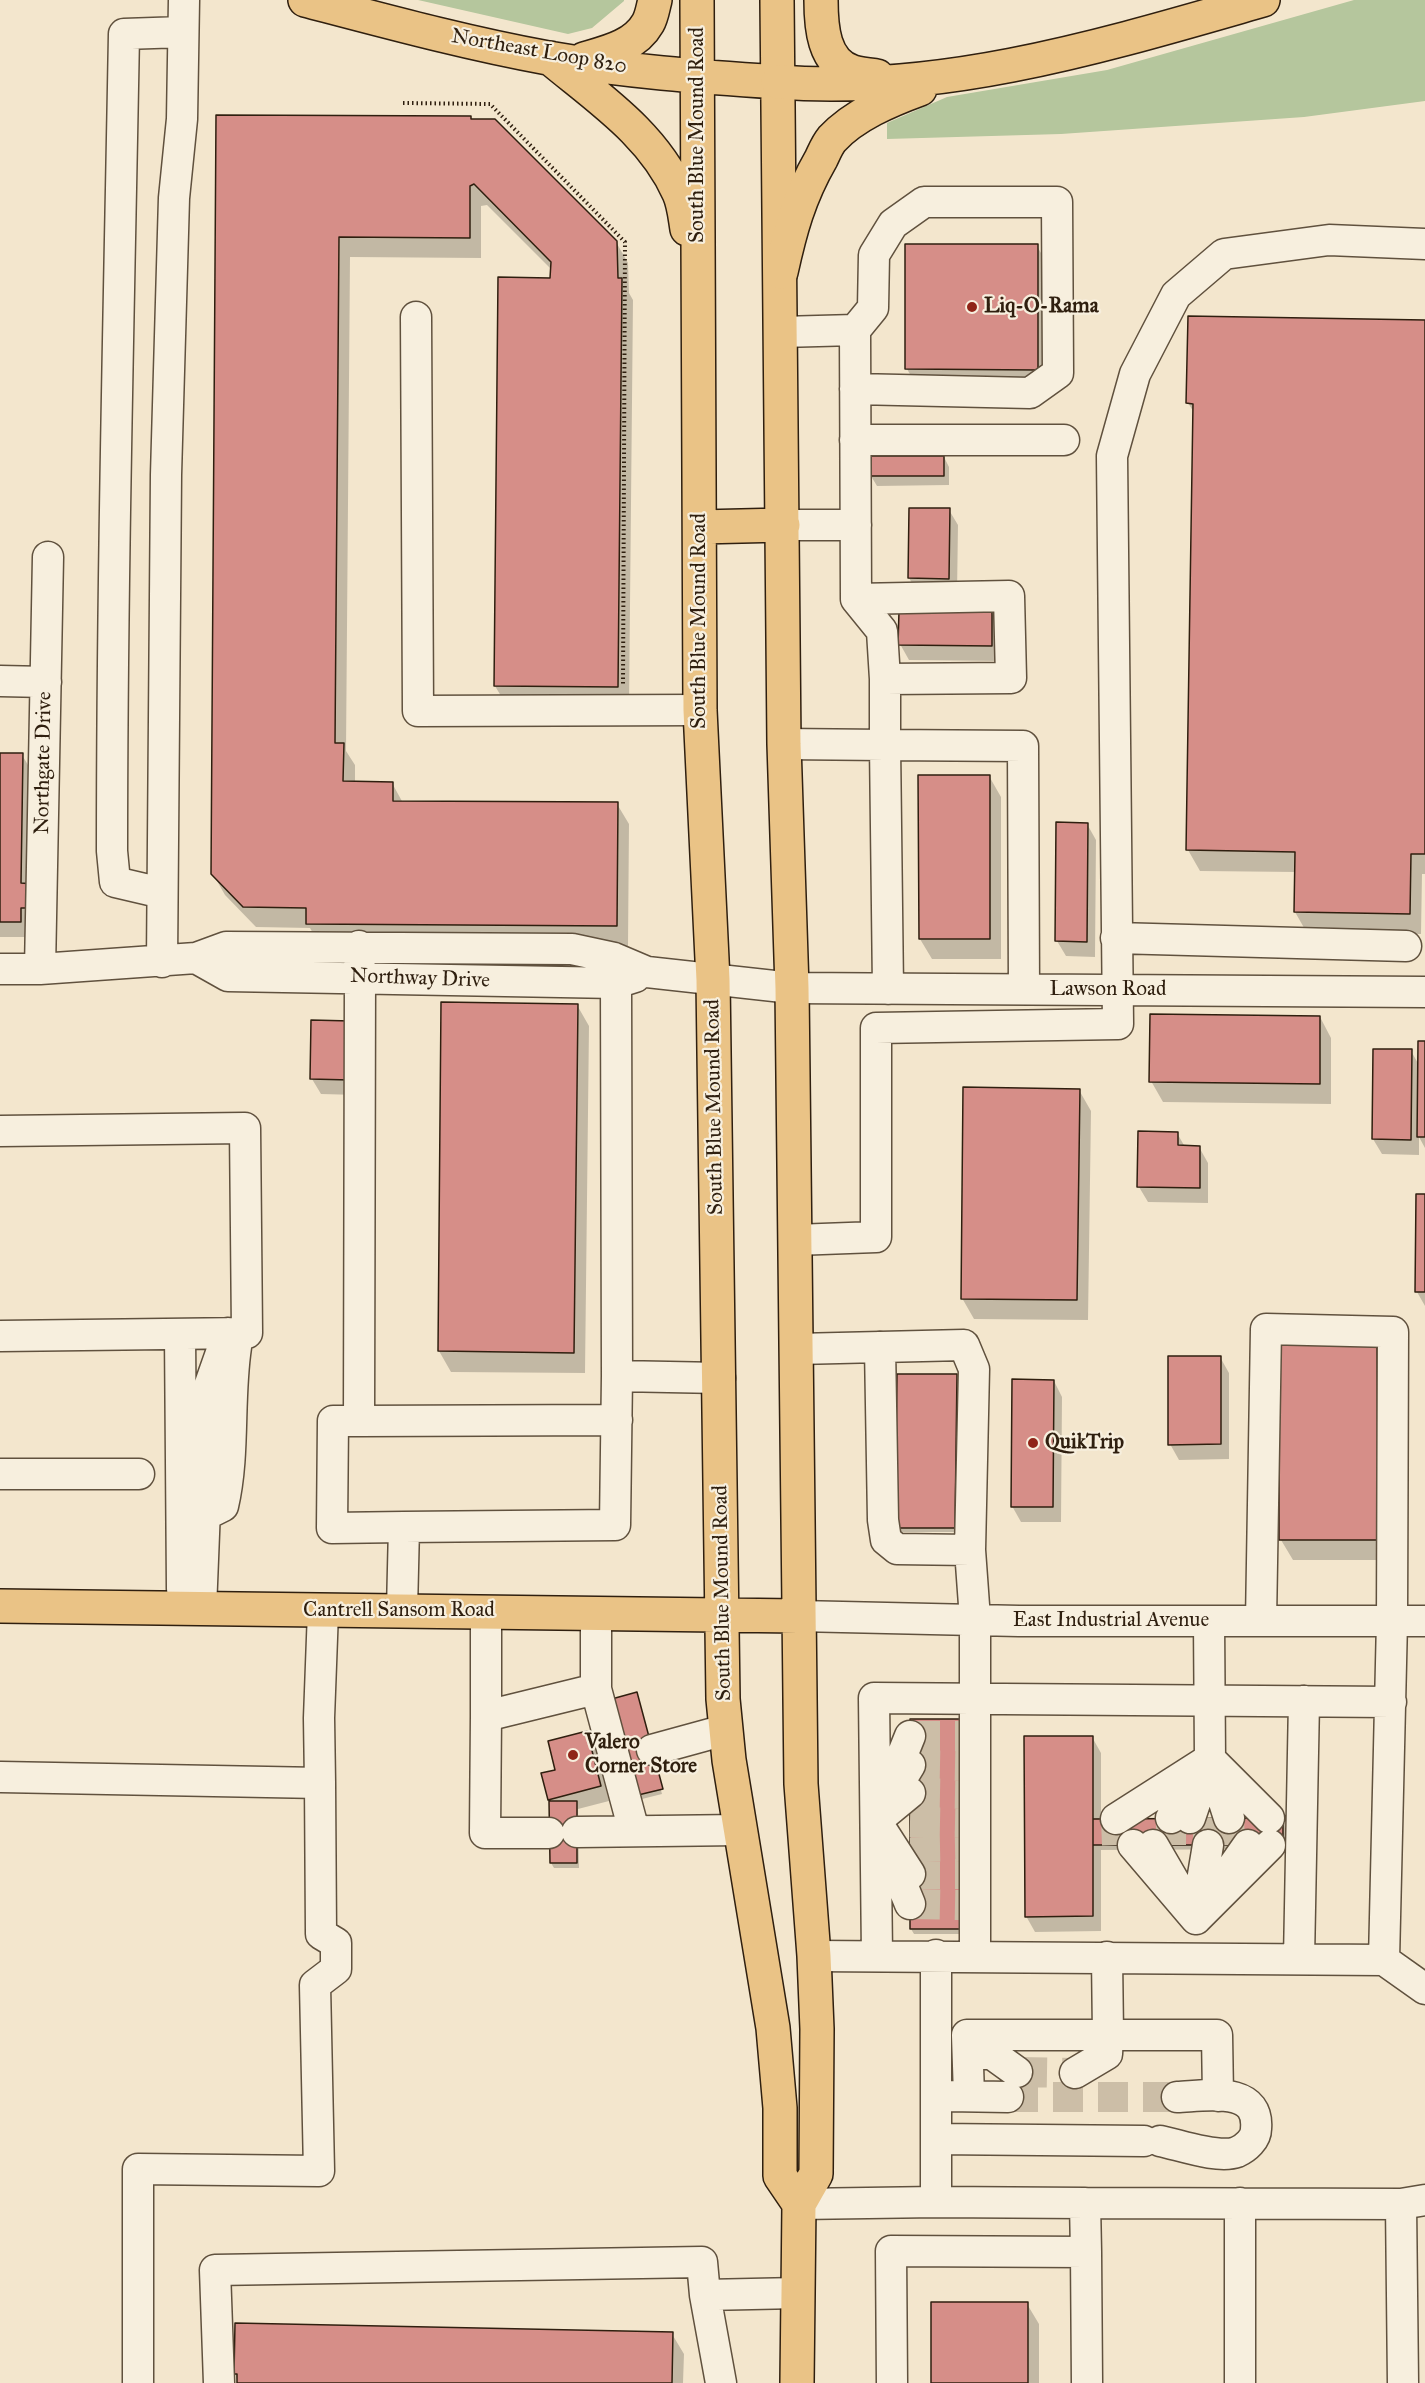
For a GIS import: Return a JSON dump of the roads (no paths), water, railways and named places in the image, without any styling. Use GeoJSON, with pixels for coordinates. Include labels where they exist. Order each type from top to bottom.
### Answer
{"type":"FeatureCollection","features":[{"type":"Feature","properties":{"kind":"main road","name":"Northeast Loop 820"},"geometry":{"type":"LineString","coordinates":[[304,0],[471,42],[549,58],[698,77],[869,84],[949,76]]}},
{"type":"Feature","properties":{"kind":"main road"},"geometry":{"type":"LineString","coordinates":[[549,58],[582,59],[620,48],[635,38],[648,22],[655,0]]}},
{"type":"Feature","properties":{"kind":"main road","name":"South Blue Mound Road"},"geometry":{"type":"LineString","coordinates":[[697,0],[700,710],[713,980],[725,1730],[776,2056],[780,2108],[780,2176],[799,2204]]}},
{"type":"Feature","properties":{"kind":"main road"},"geometry":{"type":"LineString","coordinates":[[777,0],[784,744],[792,988],[801,1784],[817,2029],[816,2174],[799,2204],[797,2383]]}},
{"type":"Feature","properties":{"kind":"main road"},"geometry":{"type":"LineString","coordinates":[[820,0],[824,45],[851,72],[880,76],[931,73],[949,76]]}},
{"type":"Feature","properties":{"kind":"main road"},"geometry":{"type":"LineString","coordinates":[[781,272],[794,217],[808,181],[832,140],[862,116],[885,102],[949,76],[1118,42],[1263,0]]}},
{"type":"Feature","properties":{"kind":"main road"},"geometry":{"type":"LineString","coordinates":[[549,58],[641,134],[664,164],[680,195],[699,283]]}},
{"type":"Feature","properties":{"kind":"main road"},"geometry":{"type":"LineString","coordinates":[[700,528],[783,525]]}},
{"type":"Feature","properties":{"kind":"main road","name":"Cantrell Sansom Road"},"geometry":{"type":"LineString","coordinates":[[0,1606],[798,1616]]}},
{"type":"Feature","properties":{"kind":"street"},"geometry":{"type":"LineString","coordinates":[[162,962],[166,475],[174,198],[182,119],[184,0]]}},
{"type":"Feature","properties":{"kind":"street"},"geometry":{"type":"LineString","coordinates":[[162,893],[115,882],[112,851],[115,475],[122,232],[124,34],[183,32]]}},
{"type":"Feature","properties":{"kind":"street"},"geometry":{"type":"LineString","coordinates":[[795,1240],[876,1238],[876,1028],[882,989],[885,679],[882,631],[856,599],[855,440],[855,389],[855,330],[873,308],[874,255],[893,224],[924,202],[1057,202],[1058,373],[1030,393],[855,389]]}},
{"type":"Feature","properties":{"kind":"street"},"geometry":{"type":"LineString","coordinates":[[876,1028],[1118,1024],[1112,456],[1134,374],[1176,295],[1224,254],[1329,240],[1425,244]]}},
{"type":"Feature","properties":{"kind":"street"},"geometry":{"type":"LineString","coordinates":[[416,317],[418,711],[700,710]]}},
{"type":"Feature","properties":{"kind":"street"},"geometry":{"type":"LineString","coordinates":[[781,332],[855,330]]}},
{"type":"Feature","properties":{"kind":"street"},"geometry":{"type":"LineString","coordinates":[[855,440],[1064,440]]}},
{"type":"Feature","properties":{"kind":"street"},"geometry":{"type":"LineString","coordinates":[[783,525],[856,525]]}},
{"type":"Feature","properties":{"kind":"street","name":"Northgate Drive"},"geometry":{"type":"LineString","coordinates":[[40,969],[48,558]]}},
{"type":"Feature","properties":{"kind":"street"},"geometry":{"type":"LineString","coordinates":[[856,599],[1009,596],[1011,678],[885,679]]}},
{"type":"Feature","properties":{"kind":"street"},"geometry":{"type":"LineString","coordinates":[[0,681],[46,682]]}},
{"type":"Feature","properties":{"kind":"street"},"geometry":{"type":"LineString","coordinates":[[784,744],[1023,746],[1024,989]]}},
{"type":"Feature","properties":{"kind":"street"},"geometry":{"type":"LineString","coordinates":[[1116,938],[1406,946]]}},
{"type":"Feature","properties":{"kind":"street"},"geometry":{"type":"LineString","coordinates":[[359,946],[359,1421]]}},
{"type":"Feature","properties":{"kind":"street","name":"Northway Drive"},"geometry":{"type":"LineString","coordinates":[[0,969],[162,962],[196,958],[226,947],[572,949],[614,958],[647,972],[792,988]]}},
{"type":"Feature","properties":{"kind":"street","name":"Northway Drive"},"geometry":{"type":"LineString","coordinates":[[196,958],[228,976],[616,983],[647,972]]}},
{"type":"Feature","properties":{"kind":"street"},"geometry":{"type":"LineString","coordinates":[[616,983],[617,1420],[615,1525],[332,1528],[333,1421],[617,1420]]}},
{"type":"Feature","properties":{"kind":"street","name":"Lawson Road"},"geometry":{"type":"LineString","coordinates":[[792,988],[1425,992]]}},
{"type":"Feature","properties":{"kind":"street"},"geometry":{"type":"LineString","coordinates":[[0,1131],[245,1128],[247,1333],[0,1336]]}},
{"type":"Feature","properties":{"kind":"street"},"geometry":{"type":"LineString","coordinates":[[1261,1621],[1266,1329],[1393,1332],[1391,1702],[1384,1960]]}},
{"type":"Feature","properties":{"kind":"street"},"geometry":{"type":"LineString","coordinates":[[191,1609],[206,1515],[223,1506],[229,1479],[233,1333]]}},
{"type":"Feature","properties":{"kind":"street"},"geometry":{"type":"LineString","coordinates":[[174,1334],[183,1547],[191,1609]]}},
{"type":"Feature","properties":{"kind":"street"},"geometry":{"type":"LineString","coordinates":[[797,1349],[964,1346],[974,1369],[970,1550],[975,1619],[976,1697],[964,1821],[975,1956]]}},
{"type":"Feature","properties":{"kind":"street"},"geometry":{"type":"LineString","coordinates":[[880,1347],[883,1520],[886,1540],[897,1549],[970,1550]]}},
{"type":"Feature","properties":{"kind":"street"},"geometry":{"type":"LineString","coordinates":[[617,1377],[720,1378]]}},
{"type":"Feature","properties":{"kind":"street"},"geometry":{"type":"LineString","coordinates":[[0,1474],[139,1474]]}},
{"type":"Feature","properties":{"kind":"street"},"geometry":{"type":"LineString","coordinates":[[402,1610],[404,1527]]}},
{"type":"Feature","properties":{"kind":"street"},"geometry":{"type":"LineString","coordinates":[[138,2383],[138,2169],[319,2171],[315,1985],[336,1969],[336,1943],[321,1934],[319,1718],[323,1611]]}},
{"type":"Feature","properties":{"kind":"street"},"geometry":{"type":"LineString","coordinates":[[486,1611],[485,1833],[740,1830]]}},
{"type":"Feature","properties":{"kind":"street"},"geometry":{"type":"LineString","coordinates":[[596,1613],[596,1689],[619,1760],[634,1831]]}},
{"type":"Feature","properties":{"kind":"street","name":"East Industrial Avenue"},"geometry":{"type":"LineString","coordinates":[[798,1616],[1425,1621]]}},
{"type":"Feature","properties":{"kind":"street"},"geometry":{"type":"LineString","coordinates":[[1195,1958],[1196,1919],[1191,1832],[1210,1759],[1209,1621]]}},
{"type":"Feature","properties":{"kind":"street"},"geometry":{"type":"LineString","coordinates":[[486,1716],[596,1689]]}},
{"type":"Feature","properties":{"kind":"street"},"geometry":{"type":"LineString","coordinates":[[877,1955],[874,1698],[1391,1702]]}},
{"type":"Feature","properties":{"kind":"street"},"geometry":{"type":"LineString","coordinates":[[1299,1959],[1304,1701]]}},
{"type":"Feature","properties":{"kind":"street"},"geometry":{"type":"LineString","coordinates":[[652,1750],[725,1730]]}},
{"type":"Feature","properties":{"kind":"street"},"geometry":{"type":"LineString","coordinates":[[910,1736],[876,1821],[910,1904]]}},
{"type":"Feature","properties":{"kind":"street"},"geometry":{"type":"LineString","coordinates":[[962,1736],[964,1821],[962,1905]]}},
{"type":"Feature","properties":{"kind":"street"},"geometry":{"type":"LineString","coordinates":[[1196,1919],[1191,1832],[1210,1759]]}},
{"type":"Feature","properties":{"kind":"street"},"geometry":{"type":"LineString","coordinates":[[1196,1919],[1191,1832],[1210,1759]]}},
{"type":"Feature","properties":{"kind":"street"},"geometry":{"type":"LineString","coordinates":[[0,1777],[320,1783]]}},
{"type":"Feature","properties":{"kind":"street"},"geometry":{"type":"LineString","coordinates":[[876,1821],[910,1820],[876,1821]]}},
{"type":"Feature","properties":{"kind":"street"},"geometry":{"type":"LineString","coordinates":[[1191,1832],[1196,1919]]}},
{"type":"Feature","properties":{"kind":"street"},"geometry":{"type":"LineString","coordinates":[[814,1956],[936,1955],[1384,1960],[1425,1989]]}},
{"type":"Feature","properties":{"kind":"street"},"geometry":{"type":"LineString","coordinates":[[936,1955],[936,2202]]}},
{"type":"Feature","properties":{"kind":"street"},"geometry":{"type":"LineString","coordinates":[[1107,1957],[1107,2045]]}},
{"type":"Feature","properties":{"kind":"street"},"geometry":{"type":"LineString","coordinates":[[1000,2067],[967,2035],[1107,2045],[1217,2035],[1218,2096]]}},
{"type":"Feature","properties":{"kind":"street"},"geometry":{"type":"LineString","coordinates":[[1074,2067],[1107,2045]]}},
{"type":"Feature","properties":{"kind":"street"},"geometry":{"type":"LineString","coordinates":[[935,2096],[969,2096],[1000,2067]]}},
{"type":"Feature","properties":{"kind":"street"},"geometry":{"type":"LineString","coordinates":[[969,2096],[1000,2067]]}},
{"type":"Feature","properties":{"kind":"street"},"geometry":{"type":"LineString","coordinates":[[936,2139],[1152,2141],[1220,2154],[1236,2152],[1250,2144],[1257,2130],[1255,2113],[1247,2101],[1234,2096],[1176,2097]]}},
{"type":"Feature","properties":{"kind":"street"},"geometry":{"type":"LineString","coordinates":[[799,2204],[1413,2202],[1403,2383]]}},
{"type":"Feature","properties":{"kind":"street"},"geometry":{"type":"LineString","coordinates":[[1085,2203],[1087,2383]]}},
{"type":"Feature","properties":{"kind":"street"},"geometry":{"type":"LineString","coordinates":[[1240,2203],[1240,2383]]}},
{"type":"Feature","properties":{"kind":"street"},"geometry":{"type":"LineString","coordinates":[[892,2383],[891,2251],[1086,2252]]}},
{"type":"Feature","properties":{"kind":"street"},"geometry":{"type":"LineString","coordinates":[[219,2383],[215,2270],[702,2262],[705,2295],[722,2383]]}},
{"type":"Feature","properties":{"kind":"street"},"geometry":{"type":"LineString","coordinates":[[705,2295],[798,2293]]}},
{"type":"Feature","properties":{"kind":"tunnel"},"geometry":{"type":"LineString","coordinates":[[910,1736],[962,1736]]}},
{"type":"Feature","properties":{"kind":"tunnel"},"geometry":{"type":"LineString","coordinates":[[910,1765],[962,1766]]}},
{"type":"Feature","properties":{"kind":"tunnel"},"geometry":{"type":"LineString","coordinates":[[910,1793],[962,1794]]}},
{"type":"Feature","properties":{"kind":"tunnel"},"geometry":{"type":"LineString","coordinates":[[1171,1818],[1171,1845]]}},
{"type":"Feature","properties":{"kind":"tunnel"},"geometry":{"type":"LineString","coordinates":[[1208,1818],[1208,1845]]}},
{"type":"Feature","properties":{"kind":"tunnel"},"geometry":{"type":"LineString","coordinates":[[1229,1818],[1230,1845]]}},
{"type":"Feature","properties":{"kind":"tunnel"},"geometry":{"type":"LineString","coordinates":[[1116,1819],[1117,1845]]}},
{"type":"Feature","properties":{"kind":"tunnel"},"geometry":{"type":"LineString","coordinates":[[910,1822],[962,1823]]}},
{"type":"Feature","properties":{"kind":"tunnel"},"geometry":{"type":"LineString","coordinates":[[910,1847],[962,1846]]}},
{"type":"Feature","properties":{"kind":"tunnel"},"geometry":{"type":"LineString","coordinates":[[910,1874],[962,1874]]}},
{"type":"Feature","properties":{"kind":"tunnel"},"geometry":{"type":"LineString","coordinates":[[910,1904],[961,1905]]}},
{"type":"Feature","properties":{"kind":"tunnel"},"geometry":{"type":"LineString","coordinates":[[1017,2072],[1075,2073]]}},
{"type":"Feature","properties":{"kind":"tunnel"},"geometry":{"type":"LineString","coordinates":[[1008,2097],[1177,2097]]}},
{"type":"Feature","properties":{"kind":"place","name":"Liq-O-Rama"},"geometry":{"type":"Point","coordinates":[972,307]}},
{"type":"Feature","properties":{"kind":"place","name":"QuikTrip"},"geometry":{"type":"Point","coordinates":[1033,1443]}},
{"type":"Feature","properties":{"kind":"place","name":"Valero Corner Store"},"geometry":{"type":"Point","coordinates":[573,1755]}}]}
